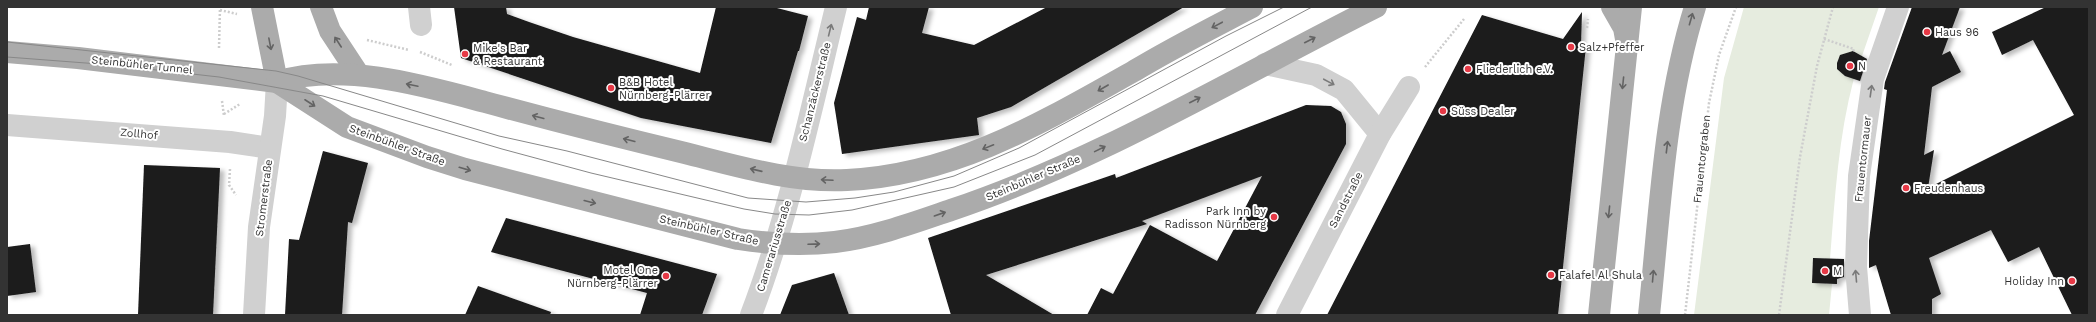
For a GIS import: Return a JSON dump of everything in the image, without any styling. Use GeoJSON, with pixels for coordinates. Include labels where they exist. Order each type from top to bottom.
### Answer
{"type":"FeatureCollection","features":[{"type":"Feature","properties":{"kind":"main road"},"geometry":{"type":"LineString","coordinates":[[262,7],[277,82],[298,76],[359,75],[446,92],[705,158],[794,177],[835,180],[874,178],[922,169],[984,149],[1047,120],[1167,51],[1252,7]]}},
{"type":"Feature","properties":{"kind":"main road"},"geometry":{"type":"LineString","coordinates":[[321,7],[330,31],[359,75]]}},
{"type":"Feature","properties":{"kind":"main road","name":"Steinbühler Straße"},"geometry":{"type":"LineString","coordinates":[[277,82],[347,127],[427,157],[507,180],[738,239],[775,244],[820,244],[869,236],[933,216],[1007,190],[1080,159],[1376,7]]}},
{"type":"Feature","properties":{"kind":"main road"},"geometry":{"type":"LineString","coordinates":[[1612,7],[1624,28],[1627,44]]}},
{"type":"Feature","properties":{"kind":"main road"},"geometry":{"type":"LineString","coordinates":[[1598,315],[1631,7]]}},
{"type":"Feature","properties":{"kind":"main road"},"geometry":{"type":"LineString","coordinates":[[1649,315],[1672,106],[1682,52],[1695,7]]}},
{"type":"Feature","properties":{"kind":"main road","name":"Steinbühler Tunnel"},"geometry":{"type":"LineString","coordinates":[[7,52],[78,58],[277,82]]}},
{"type":"Feature","properties":{"kind":"street","name":"Schanzäckerstraße"},"geometry":{"type":"LineString","coordinates":[[794,177],[836,7]]}},
{"type":"Feature","properties":{"kind":"street","name":"Frauentormauer"},"geometry":{"type":"LineString","coordinates":[[1860,315],[1856,267],[1859,176],[1873,79],[1898,7]]}},
{"type":"Feature","properties":{"kind":"street"},"geometry":{"type":"LineString","coordinates":[[1265,64],[1316,75],[1344,90],[1380,134]]}},
{"type":"Feature","properties":{"kind":"street","name":"Stromerstraße"},"geometry":{"type":"LineString","coordinates":[[254,315],[259,228],[277,82]]}},
{"type":"Feature","properties":{"kind":"street","name":"Sandstraße"},"geometry":{"type":"LineString","coordinates":[[1287,315],[1380,134],[1409,87]]}},
{"type":"Feature","properties":{"kind":"street","name":"Zollhof"},"geometry":{"type":"LineString","coordinates":[[7,125],[222,141],[270,148]]}},
{"type":"Feature","properties":{"kind":"street","name":"Camerariusstraße"},"geometry":{"type":"LineString","coordinates":[[752,315],[775,244],[794,177]]}},
{"type":"Feature","properties":{"kind":"path","name":"Frauentorgraben"},"geometry":{"type":"LineString","coordinates":[[1685,315],[1709,103],[1719,55],[1736,7]]}},
{"type":"Feature","properties":{"kind":"path"},"geometry":{"type":"LineString","coordinates":[[1779,315],[1800,157],[1817,66],[1833,7]]}},
{"type":"Feature","properties":{"kind":"path"},"geometry":{"type":"LineString","coordinates":[[219,74],[220,9]]}},
{"type":"Feature","properties":{"kind":"path"},"geometry":{"type":"LineString","coordinates":[[1587,28],[1588,17]]}},
{"type":"Feature","properties":{"kind":"path"},"geometry":{"type":"LineString","coordinates":[[1409,87],[1464,19]]}},
{"type":"Feature","properties":{"kind":"path"},"geometry":{"type":"LineString","coordinates":[[1824,39],[1854,49],[1853,53]]}},
{"type":"Feature","properties":{"kind":"shaded area"},"geometry":{"type":"Polygon","coordinates":[[[1744,7],[1879,7],[1862,56],[1839,58],[1837,63],[1840,72],[1854,78],[1844,123],[1830,259],[1813,258],[1812,283],[1832,284],[1829,315],[1694,315],[1724,78],[1744,7]]]}},
{"type":"Feature","properties":{"kind":"building"},"geometry":{"type":"Polygon","coordinates":[[[454,7],[506,7],[507,14],[573,37],[700,73],[716,7],[773,7],[808,16],[771,143],[641,118],[461,58],[454,7]]]}},
{"type":"Feature","properties":{"kind":"building"},"geometry":{"type":"Polygon","coordinates":[[[869,7],[929,7],[922,33],[974,45],[1047,7],[1184,7],[1011,107],[977,118],[979,135],[842,154],[834,103],[857,17],[866,20],[869,7]]]}},
{"type":"Feature","properties":{"kind":"building"},"geometry":{"type":"Polygon","coordinates":[[[1912,7],[1960,7],[1942,55],[1950,51],[1961,72],[1932,87],[1924,155],[1934,150],[1928,188],[2074,115],[2033,40],[2002,55],[1992,32],[2046,7],[2089,7],[2089,315],[2072,315],[2039,247],[2008,262],[1991,230],[1929,258],[1941,294],[1932,299],[1932,315],[1891,315],[1876,265],[1869,268],[1869,241],[1887,90],[1884,89],[1885,82],[1912,7]]]}},
{"type":"Feature","properties":{"kind":"building"},"geometry":{"type":"Polygon","coordinates":[[[1582,12],[1581,44],[1586,46],[1558,315],[1327,315],[1482,15],[1563,39],[1582,12]]]}},
{"type":"Feature","properties":{"kind":"building","name":"N"},"geometry":{"type":"Polygon","coordinates":[[[1853,51],[1867,59],[1860,81],[1845,76],[1837,69],[1837,63],[1840,55],[1853,51]]]}},
{"type":"Feature","properties":{"kind":"building"},"geometry":{"type":"Polygon","coordinates":[[[1306,105],[1331,106],[1341,112],[1346,124],[1346,144],[1255,315],[1087,315],[1101,288],[1113,294],[1150,225],[1217,261],[1262,176],[1142,221],[1147,224],[986,275],[1054,315],[951,315],[928,238],[1115,174],[1116,178],[1306,105]]]}},
{"type":"Feature","properties":{"kind":"building"},"geometry":{"type":"Polygon","coordinates":[[[323,151],[368,163],[352,223],[348,222],[342,315],[285,315],[289,239],[299,240],[323,151]]]}},
{"type":"Feature","properties":{"kind":"building"},"geometry":{"type":"Polygon","coordinates":[[[144,165],[220,168],[213,315],[138,315],[144,165]]]}},
{"type":"Feature","properties":{"kind":"building"},"geometry":{"type":"Polygon","coordinates":[[[506,218],[717,274],[702,315],[640,315],[647,293],[491,252],[506,218]]]}},
{"type":"Feature","properties":{"kind":"building"},"geometry":{"type":"Polygon","coordinates":[[[30,244],[36,292],[7,296],[7,247],[30,244]]]}},
{"type":"Feature","properties":{"kind":"building","name":"M"},"geometry":{"type":"Polygon","coordinates":[[[1813,258],[1844,259],[1844,277],[1837,279],[1837,284],[1812,283],[1813,258]]]}},
{"type":"Feature","properties":{"kind":"building"},"geometry":{"type":"Polygon","coordinates":[[[834,273],[849,315],[780,315],[792,285],[834,273]]]}},
{"type":"Feature","properties":{"kind":"building"},"geometry":{"type":"Polygon","coordinates":[[[478,286],[551,312],[550,315],[465,315],[478,286]]]}},
{"type":"Feature","properties":{"kind":"tram line"},"geometry":{"type":"LineString","coordinates":[[7,42],[276,71],[298,76],[499,136],[567,151],[748,198],[806,202],[855,198],[894,192],[954,176],[1019,148],[1226,36],[1284,7]]}},
{"type":"Feature","properties":{"kind":"tram line"},"geometry":{"type":"LineString","coordinates":[[7,57],[112,65],[219,77],[323,96],[502,149],[591,173],[744,209],[775,214],[809,215],[852,210],[954,187],[1035,155],[1312,7]]}},
{"type":"Feature","properties":{"kind":"place","name":"Haus 96"},"geometry":{"type":"Point","coordinates":[1927,32]}},
{"type":"Feature","properties":{"kind":"place","name":"Salz+Pfeffer"},"geometry":{"type":"Point","coordinates":[1571,47]}},
{"type":"Feature","properties":{"kind":"place","name":"Mike's Bar & Restaurant"},"geometry":{"type":"Point","coordinates":[465,54]}},
{"type":"Feature","properties":{"kind":"place","name":"N"},"geometry":{"type":"Point","coordinates":[1850,66]}},
{"type":"Feature","properties":{"kind":"place","name":"Fliederlich e.V."},"geometry":{"type":"Point","coordinates":[1468,69]}},
{"type":"Feature","properties":{"kind":"place","name":"B&B Hotel Nürnberg-Plärrer"},"geometry":{"type":"Point","coordinates":[611,88]}},
{"type":"Feature","properties":{"kind":"place","name":"Süss Dealer"},"geometry":{"type":"Point","coordinates":[1443,111]}},
{"type":"Feature","properties":{"kind":"place","name":"Freudenhaus"},"geometry":{"type":"Point","coordinates":[1906,188]}},
{"type":"Feature","properties":{"kind":"place","name":"Park Inn by Radisson Nürnberg"},"geometry":{"type":"Point","coordinates":[1274,217]}},
{"type":"Feature","properties":{"kind":"place","name":"M"},"geometry":{"type":"Point","coordinates":[1825,271]}},
{"type":"Feature","properties":{"kind":"place","name":"Falafel Al Shula"},"geometry":{"type":"Point","coordinates":[1551,275]}},
{"type":"Feature","properties":{"kind":"place","name":"Motel One Nürnberg-Plärrer"},"geometry":{"type":"Point","coordinates":[666,276]}},
{"type":"Feature","properties":{"kind":"place","name":"Holiday Inn"},"geometry":{"type":"Point","coordinates":[2072,281]}}]}
